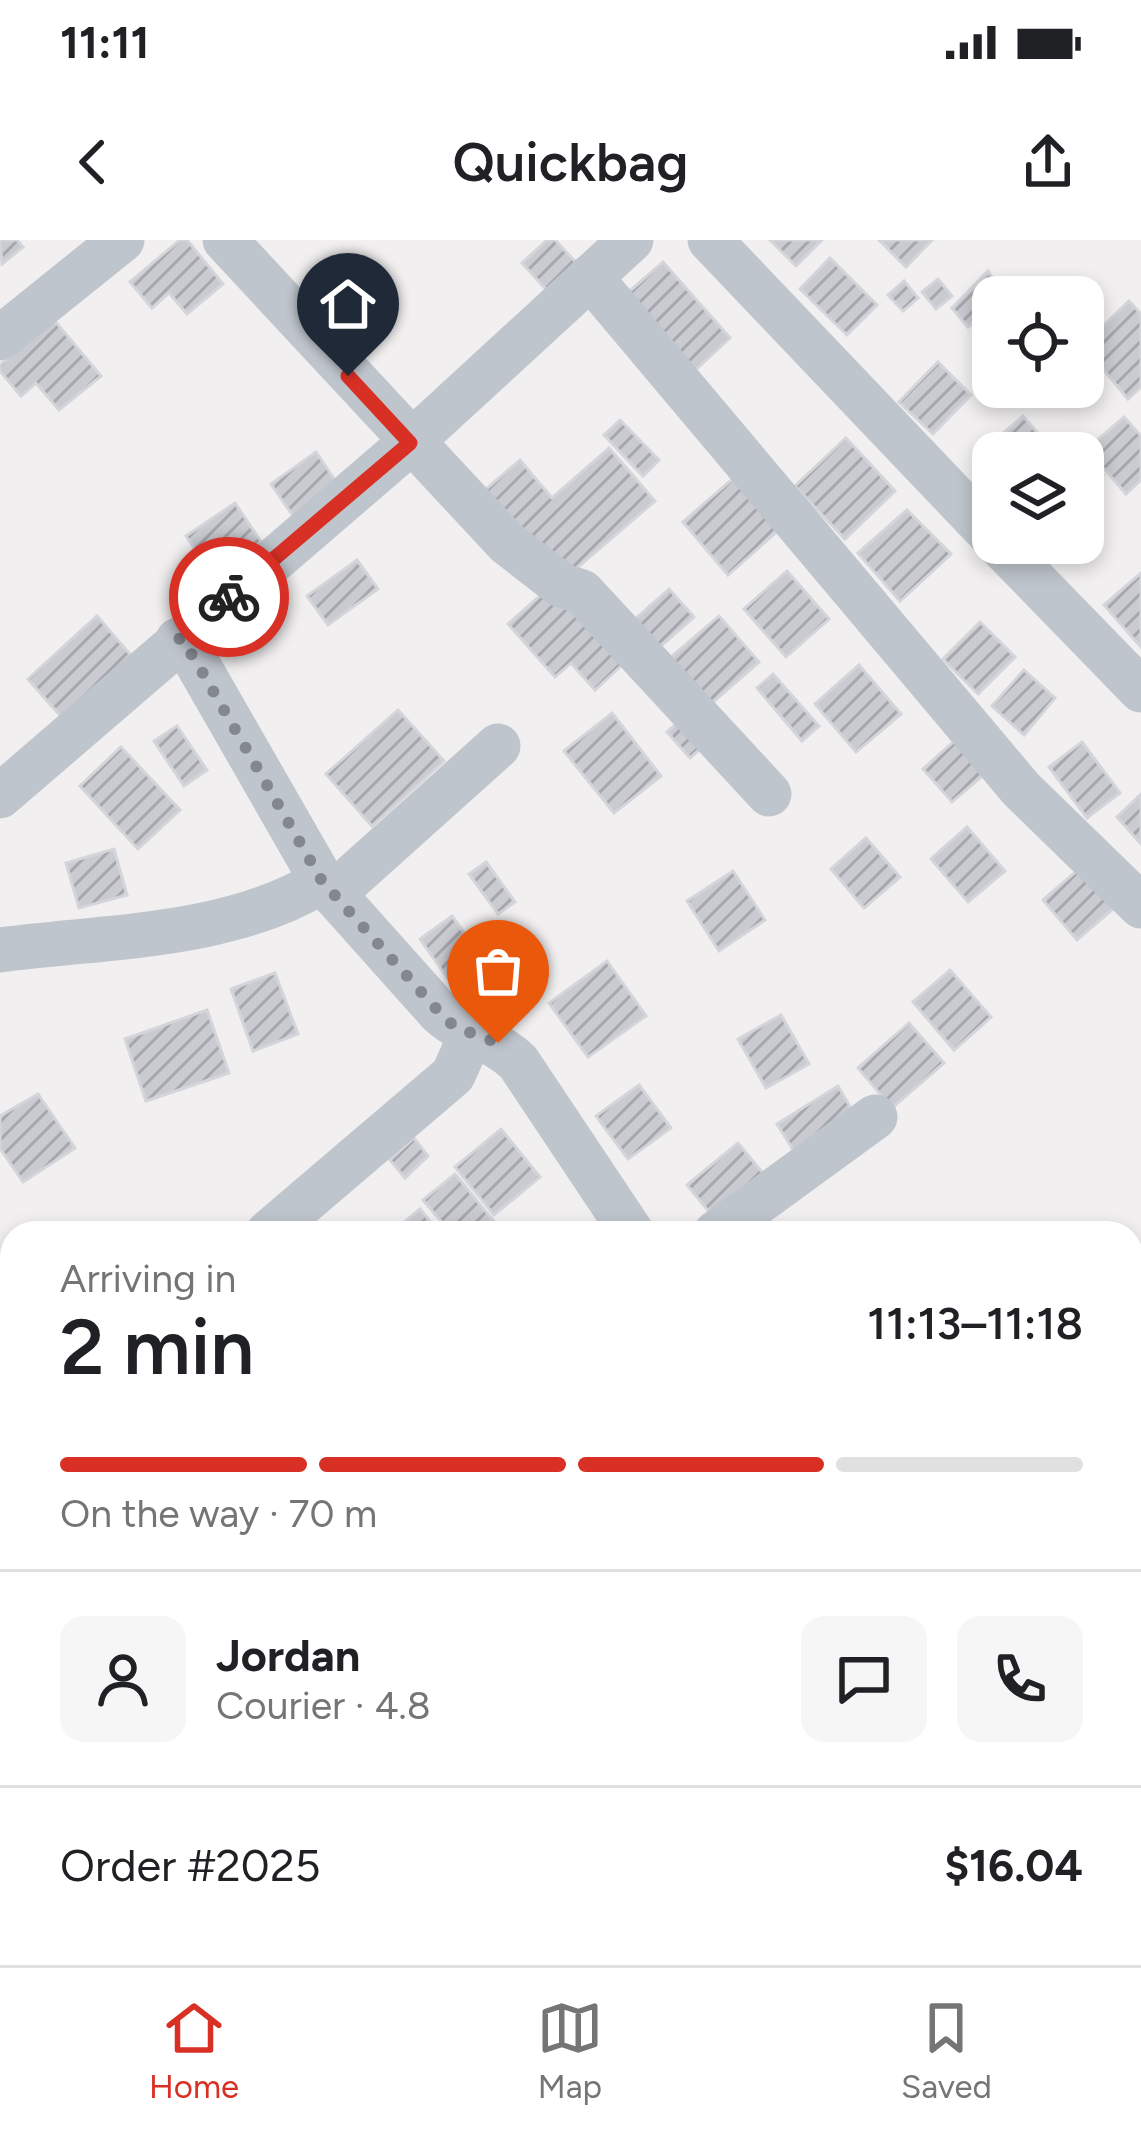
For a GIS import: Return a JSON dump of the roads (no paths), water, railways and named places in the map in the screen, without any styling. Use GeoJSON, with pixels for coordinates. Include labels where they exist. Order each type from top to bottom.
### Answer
{"type":"FeatureCollection","features":[{"type":"Feature","properties":{"kind":"street"},"geometry":{"type":"LineString","coordinates":[[0,338],[122,240]]}},
{"type":"Feature","properties":{"kind":"street"},"geometry":{"type":"LineString","coordinates":[[225,240],[506,543],[561,585],[582,592],[769,794]]}},
{"type":"Feature","properties":{"kind":"street"},"geometry":{"type":"LineString","coordinates":[[2,789],[410,443],[631,240]]}},
{"type":"Feature","properties":{"kind":"street"},"geometry":{"type":"LineString","coordinates":[[710,240],[972,515]]}},
{"type":"Feature","properties":{"kind":"street"},"geometry":{"type":"LineString","coordinates":[[590,277],[1021,789],[1141,906]]}},
{"type":"Feature","properties":{"kind":"street"},"geometry":{"type":"LineString","coordinates":[[1019,564],[1141,690]]}},
{"type":"Feature","properties":{"kind":"street"},"geometry":{"type":"LineString","coordinates":[[178,640],[193,656],[327,888],[440,1013],[498,1043],[518,1062],[624,1221]]}},
{"type":"Feature","properties":{"kind":"street"},"geometry":{"type":"LineString","coordinates":[[0,950],[217,922],[327,888],[499,746]]}},
{"type":"Feature","properties":{"kind":"street"},"geometry":{"type":"LineString","coordinates":[[282,1221],[453,1075],[472,1033]]}},
{"type":"Feature","properties":{"kind":"street"},"geometry":{"type":"LineString","coordinates":[[732,1221],[875,1117]]}}]}
